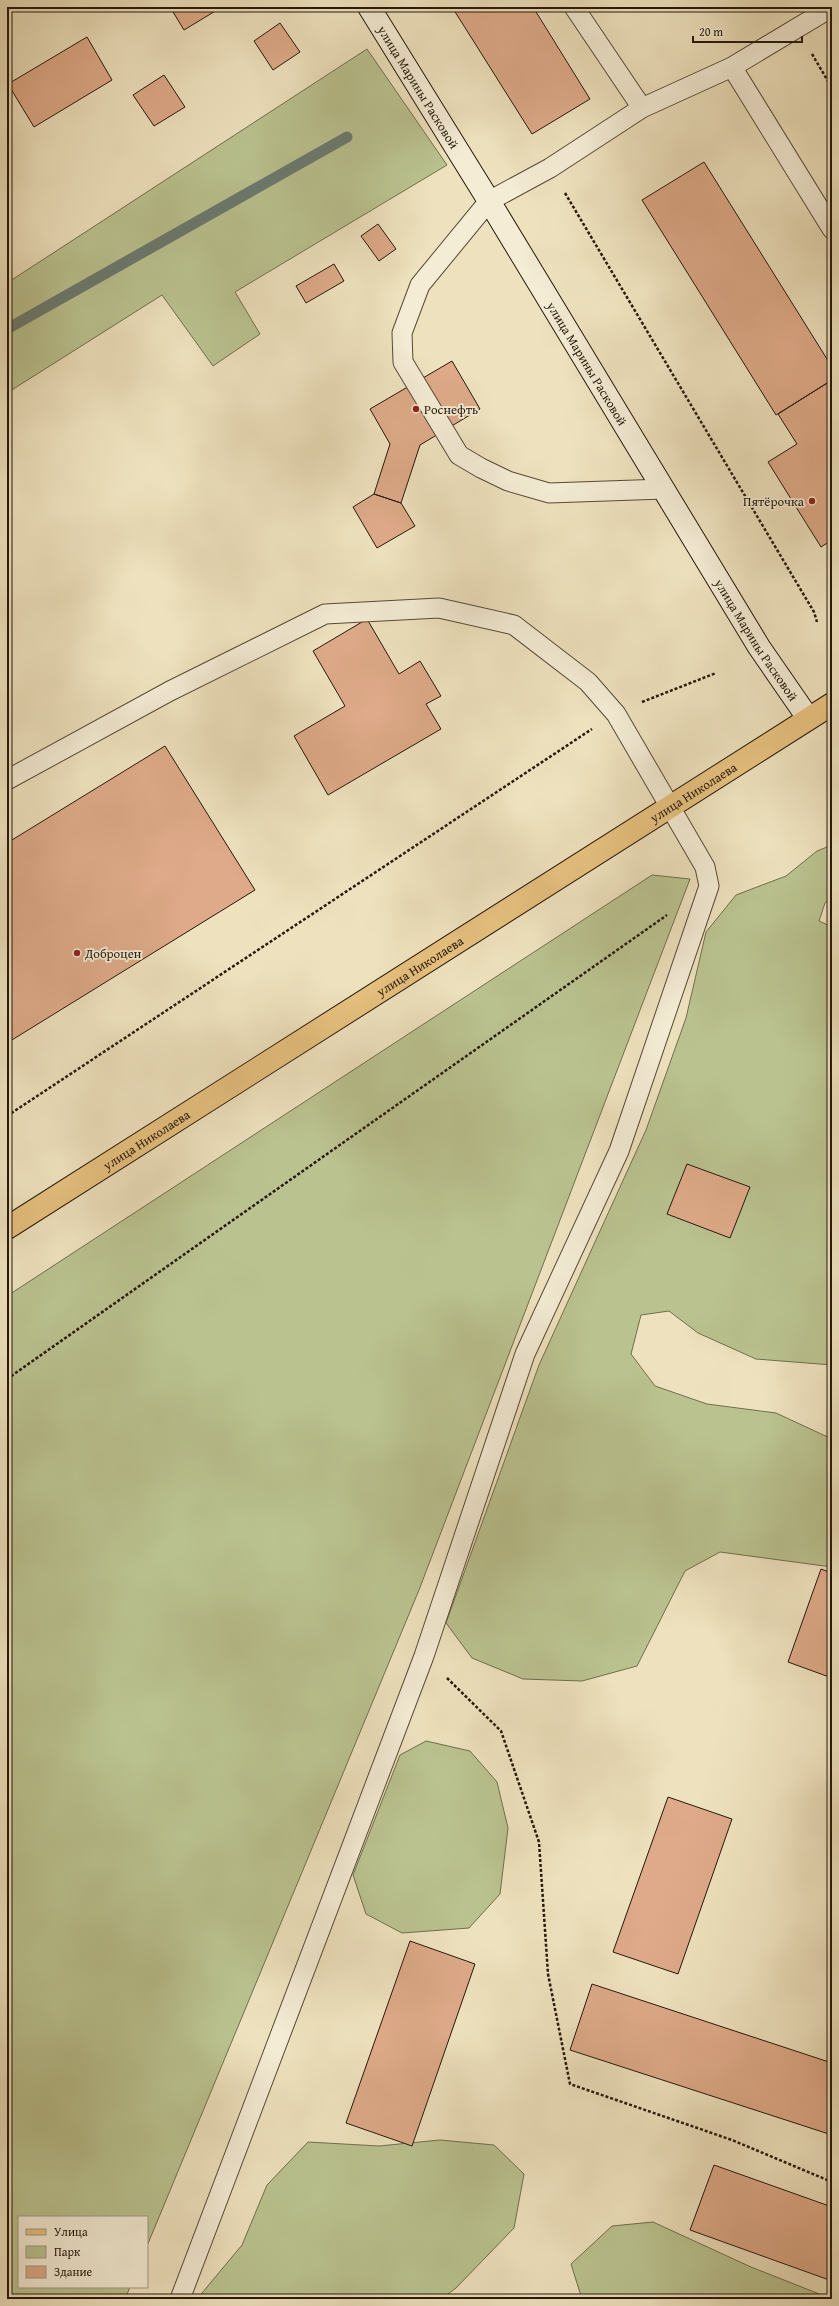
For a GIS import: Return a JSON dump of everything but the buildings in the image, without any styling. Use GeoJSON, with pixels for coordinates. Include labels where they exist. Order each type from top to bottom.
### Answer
{"type":"FeatureCollection","features":[{"type":"Feature","properties":{"kind":"main road","name":"улица Николаева"},"geometry":{"type":"LineString","coordinates":[[7,1228],[832,704]]}},
{"type":"Feature","properties":{"kind":"street","name":"улица Марины Расковой"},"geometry":{"type":"LineString","coordinates":[[369,7],[489,200],[759,647],[808,718]]}},
{"type":"Feature","properties":{"kind":"lane"},"geometry":{"type":"LineString","coordinates":[[574,7],[642,108]]}},
{"type":"Feature","properties":{"kind":"lane"},"geometry":{"type":"LineString","coordinates":[[664,489],[549,493],[508,481],[459,455],[403,362],[402,333],[420,285],[489,200],[550,168],[642,108],[732,67],[832,8]]}},
{"type":"Feature","properties":{"kind":"lane"},"geometry":{"type":"LineString","coordinates":[[732,67],[832,229]]}},
{"type":"Feature","properties":{"kind":"lane"},"geometry":{"type":"LineString","coordinates":[[7,780],[170,691],[326,614],[439,608],[514,625],[588,682],[616,714],[705,867],[709,886],[619,1151],[525,1354],[424,1656],[180,2299]]}},
{"type":"Feature","properties":{"kind":"path"},"geometry":{"type":"LineString","coordinates":[[797,29],[832,88]]}},
{"type":"Feature","properties":{"kind":"path"},"geometry":{"type":"LineString","coordinates":[[550,168],[797,584],[817,622]]}},
{"type":"Feature","properties":{"kind":"path"},"geometry":{"type":"LineString","coordinates":[[7,1116],[616,714],[716,673]]}},
{"type":"Feature","properties":{"kind":"path"},"geometry":{"type":"LineString","coordinates":[[7,1379],[670,913]]}},
{"type":"Feature","properties":{"kind":"path"},"geometry":{"type":"LineString","coordinates":[[424,1656],[501,1731],[504,1739],[539,1842],[548,1974],[570,2084],[732,2140],[832,2182]]}},
{"type":"Feature","properties":{"kind":"green space"},"geometry":{"type":"Polygon","coordinates":[[[367,49],[447,165],[235,292],[260,334],[213,366],[162,295],[7,393],[7,283],[367,49]]]}},
{"type":"Feature","properties":{"kind":"green space"},"geometry":{"type":"Polygon","coordinates":[[[832,845],[832,897],[825,903],[819,921],[832,927],[832,1365],[756,1359],[698,1333],[669,1311],[641,1315],[631,1354],[655,1386],[707,1404],[776,1413],[832,1439],[832,1567],[720,1552],[685,1571],[637,1666],[582,1681],[523,1679],[472,1658],[446,1623],[539,1365],[646,1130],[686,1018],[706,932],[736,895],[786,876],[817,851],[832,845]]]}},
{"type":"Feature","properties":{"kind":"green space"},"geometry":{"type":"Polygon","coordinates":[[[652,875],[690,879],[419,1590],[148,2244],[148,2216],[18,2216],[18,2288],[130,2288],[125,2299],[7,2299],[7,1296],[652,875]]]}},
{"type":"Feature","properties":{"kind":"green space"},"geometry":{"type":"Polygon","coordinates":[[[426,1741],[470,1751],[497,1782],[508,1828],[500,1894],[469,1928],[402,1933],[366,1914],[353,1875],[400,1755],[426,1741]]]}},
{"type":"Feature","properties":{"kind":"green space"},"geometry":{"type":"Polygon","coordinates":[[[440,2140],[494,2145],[524,2174],[514,2228],[456,2288],[441,2299],[197,2299],[242,2245],[267,2185],[308,2142],[379,2146],[440,2140]]]}},
{"type":"Feature","properties":{"kind":"green space"},"geometry":{"type":"Polygon","coordinates":[[[653,2222],[751,2267],[832,2299],[582,2299],[571,2264],[612,2226],[653,2222]]]}},
{"type":"Feature","properties":{"kind":"waterway"},"geometry":{"type":"LineString","coordinates":[[7,329],[347,137]]}},
{"type":"Feature","properties":{"kind":"place","name":"Роснефть"},"geometry":{"type":"Point","coordinates":[416,409]}},
{"type":"Feature","properties":{"kind":"place","name":"Пятёрочка"},"geometry":{"type":"Point","coordinates":[812,501]}},
{"type":"Feature","properties":{"kind":"place","name":"Доброцен"},"geometry":{"type":"Point","coordinates":[77,953]}}]}
